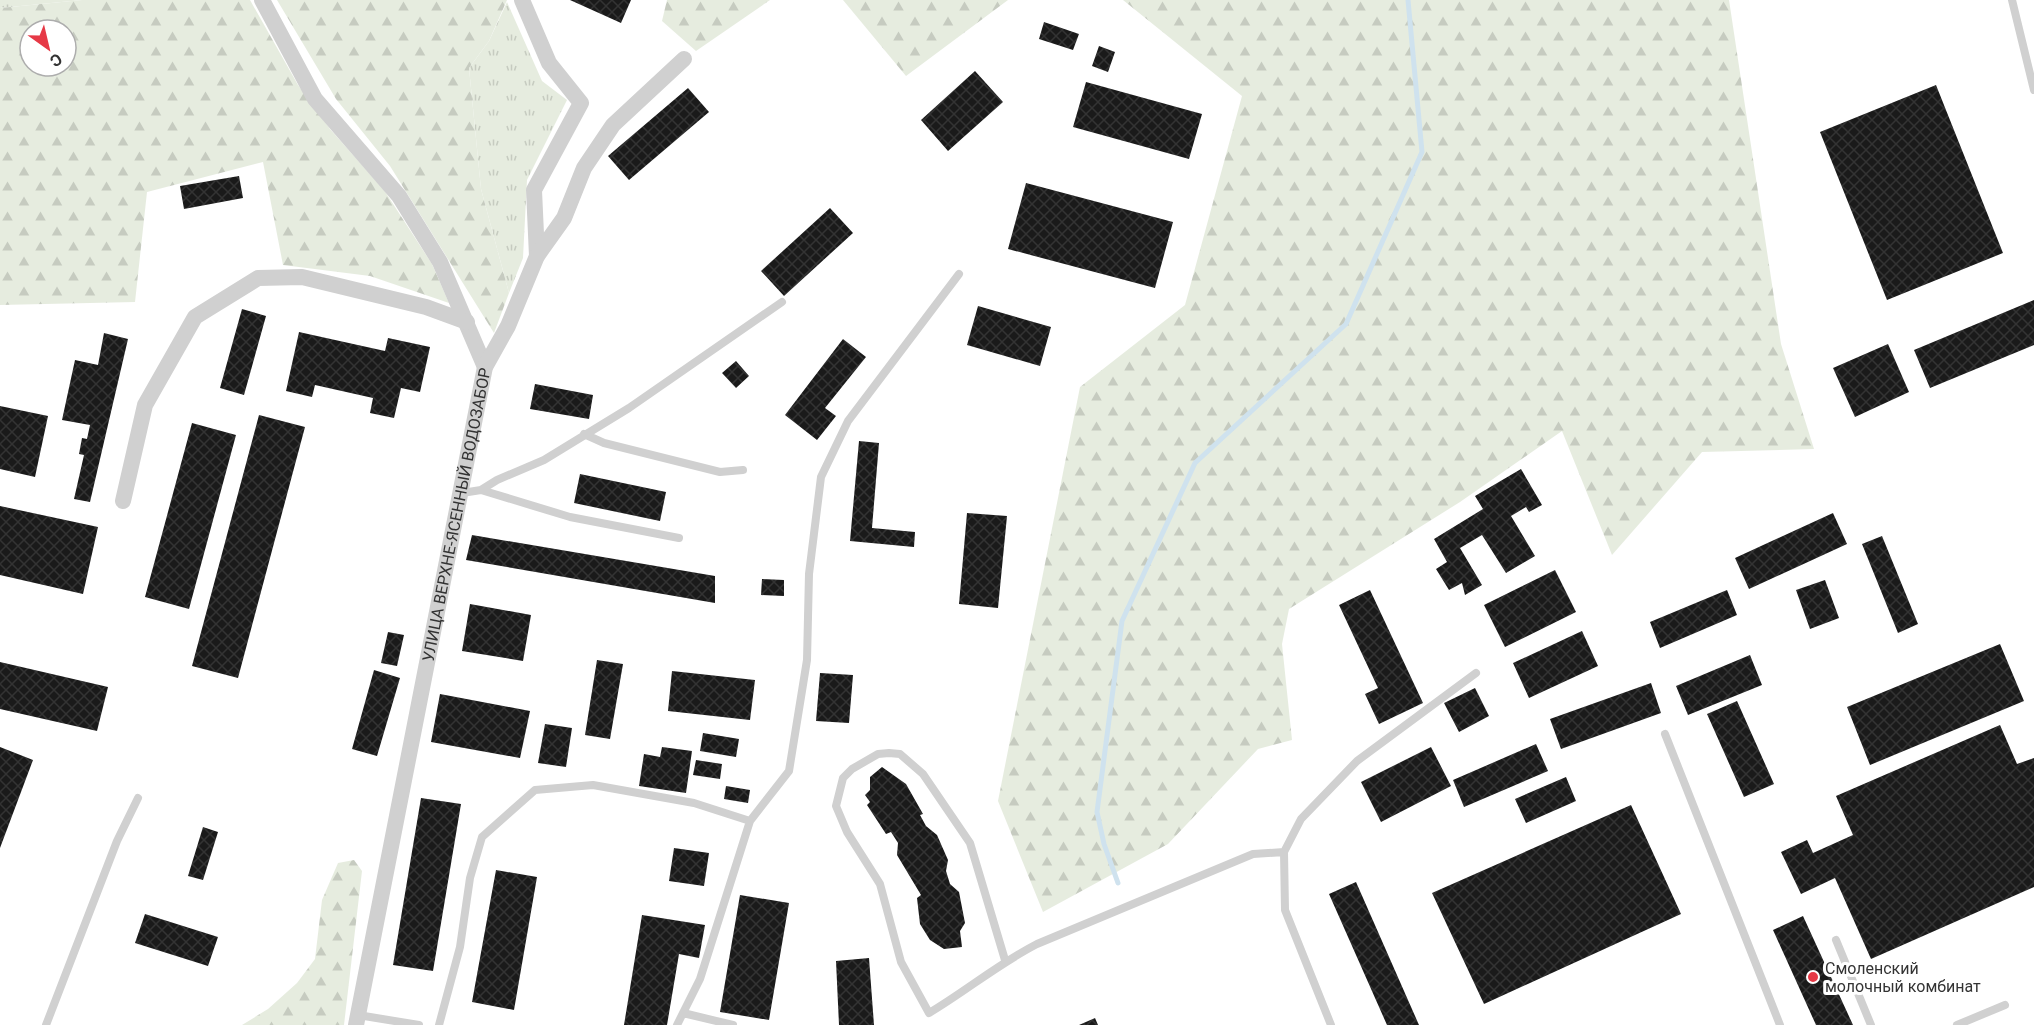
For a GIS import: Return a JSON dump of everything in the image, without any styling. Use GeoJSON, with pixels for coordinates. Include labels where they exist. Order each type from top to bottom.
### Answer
{"type":"FeatureCollection","features":[{"type":"Feature","properties":{"kind":"street"},"geometry":{"type":"LineString","coordinates":[[262,0],[315,99],[399,196],[440,262],[485,367]]}},
{"type":"Feature","properties":{"kind":"street"},"geometry":{"type":"LineString","coordinates":[[522,0],[549,63],[581,103],[534,190],[537,256]]}},
{"type":"Feature","properties":{"kind":"street","name":"УЛИЦА ВЕРХНЕ-ЯСЕННЫЙ ВОДОЗАБОР"},"geometry":{"type":"LineString","coordinates":[[357,1020],[485,367],[508,326],[537,256],[564,218],[585,168],[613,125],[684,59]]}},
{"type":"Feature","properties":{"kind":"street"},"geometry":{"type":"LineString","coordinates":[[123,501],[145,405],[195,317],[258,278],[302,277],[368,291],[426,307],[467,322]]}},
{"type":"Feature","properties":{"kind":"lane"},"geometry":{"type":"LineString","coordinates":[[2012,0],[2034,90]]}},
{"type":"Feature","properties":{"kind":"lane"},"geometry":{"type":"LineString","coordinates":[[677,1025],[700,979],[750,821],[789,771],[807,660],[809,574],[821,477],[848,421],[959,274]]}},
{"type":"Feature","properties":{"kind":"lane"},"geometry":{"type":"LineString","coordinates":[[462,493],[481,490],[497,480],[544,460],[630,408],[782,302]]}},
{"type":"Feature","properties":{"kind":"lane"},"geometry":{"type":"LineString","coordinates":[[584,434],[604,443],[667,456],[720,472],[742,470]]}},
{"type":"Feature","properties":{"kind":"lane"},"geometry":{"type":"LineString","coordinates":[[481,490],[570,517],[679,538]]}},
{"type":"Feature","properties":{"kind":"lane"},"geometry":{"type":"LineString","coordinates":[[1331,1025],[1286,910],[1284,852],[1300,819],[1357,761],[1476,673]]}},
{"type":"Feature","properties":{"kind":"lane"},"geometry":{"type":"LineString","coordinates":[[1665,734],[1780,1025]]}},
{"type":"Feature","properties":{"kind":"lane"},"geometry":{"type":"LineString","coordinates":[[1005,960],[969,843],[923,774],[900,754],[889,753],[878,754],[852,770],[843,778],[836,806],[847,832],[880,884],[901,962],[929,1013],[964,992],[1005,960],[1037,944],[1253,854],[1284,852]]}},
{"type":"Feature","properties":{"kind":"lane"},"geometry":{"type":"LineString","coordinates":[[439,1025],[460,947],[470,878],[482,837],[535,790],[593,785],[694,803],[750,821]]}},
{"type":"Feature","properties":{"kind":"lane"},"geometry":{"type":"LineString","coordinates":[[46,1025],[117,841],[138,798]]}},
{"type":"Feature","properties":{"kind":"lane"},"geometry":{"type":"LineString","coordinates":[[1836,940],[1871,1025]]}},
{"type":"Feature","properties":{"kind":"lane"},"geometry":{"type":"LineString","coordinates":[[1957,1025],[2005,1005]]}},
{"type":"Feature","properties":{"kind":"lane"},"geometry":{"type":"LineString","coordinates":[[683,1013],[733,1025]]}},
{"type":"Feature","properties":{"kind":"lane"},"geometry":{"type":"LineString","coordinates":[[357,1020],[419,1025]]}},
{"type":"Feature","properties":{"kind":"green space"},"geometry":{"type":"Polygon","coordinates":[[[0,0],[82,0],[0,8],[0,0]]]}},
{"type":"Feature","properties":{"kind":"green space"},"geometry":{"type":"Polygon","coordinates":[[[82,0],[250,0],[298,85],[330,129],[384,190],[432,264],[449,303],[370,276],[283,265],[263,162],[147,192],[135,302],[0,305],[0,8],[82,0]]]}},
{"type":"Feature","properties":{"kind":"green space"},"geometry":{"type":"Polygon","coordinates":[[[277,0],[507,0],[489,41],[469,68],[481,189],[509,293],[494,333],[390,166],[336,99],[277,0]]]}},
{"type":"Feature","properties":{"kind":"green space"},"geometry":{"type":"Polygon","coordinates":[[[667,0],[770,0],[696,51],[662,21],[667,0]]]}},
{"type":"Feature","properties":{"kind":"green space"},"geometry":{"type":"Polygon","coordinates":[[[843,0],[1008,0],[906,76],[843,0]]]}},
{"type":"Feature","properties":{"kind":"green space"},"geometry":{"type":"Polygon","coordinates":[[[1123,0],[1729,0],[1781,344],[1814,449],[1702,452],[1612,555],[1562,431],[1460,502],[1289,609],[1282,644],[1292,740],[1258,749],[1168,844],[1043,912],[998,801],[1080,387],[1185,305],[1242,96],[1123,0]]]}},
{"type":"Feature","properties":{"kind":"green space"},"geometry":{"type":"Polygon","coordinates":[[[507,2],[542,81],[567,100],[527,180],[523,258],[509,293],[481,189],[469,68],[489,41],[507,2]]]}},
{"type":"Feature","properties":{"kind":"green space"},"geometry":{"type":"Polygon","coordinates":[[[354,860],[362,871],[344,1025],[242,1025],[268,1009],[297,983],[315,959],[322,900],[338,863],[354,860]]]}},
{"type":"Feature","properties":{"kind":"building"},"geometry":{"type":"Polygon","coordinates":[[[570,0],[631,0],[621,23],[570,0]]]}},
{"type":"Feature","properties":{"kind":"building"},"geometry":{"type":"Polygon","coordinates":[[[1044,22],[1079,34],[1073,50],[1039,39],[1044,22]]]}},
{"type":"Feature","properties":{"kind":"building"},"geometry":{"type":"Polygon","coordinates":[[[1099,46],[1115,52],[1108,72],[1092,66],[1099,46]]]}},
{"type":"Feature","properties":{"kind":"building"},"geometry":{"type":"Polygon","coordinates":[[[975,71],[1003,102],[948,151],[921,120],[975,71]]]}},
{"type":"Feature","properties":{"kind":"building"},"geometry":{"type":"Polygon","coordinates":[[[1086,82],[1202,114],[1189,159],[1073,127],[1086,82]]]}},
{"type":"Feature","properties":{"kind":"building"},"geometry":{"type":"Polygon","coordinates":[[[1936,85],[2003,253],[1887,300],[1820,132],[1936,85]]]}},
{"type":"Feature","properties":{"kind":"building"},"geometry":{"type":"Polygon","coordinates":[[[688,88],[709,112],[629,180],[608,156],[688,88]]]}},
{"type":"Feature","properties":{"kind":"building"},"geometry":{"type":"Polygon","coordinates":[[[239,176],[243,198],[184,209],[180,186],[239,176]]]}},
{"type":"Feature","properties":{"kind":"building"},"geometry":{"type":"Polygon","coordinates":[[[1026,183],[1173,222],[1155,288],[1008,249],[1026,183]]]}},
{"type":"Feature","properties":{"kind":"building"},"geometry":{"type":"Polygon","coordinates":[[[830,208],[853,233],[784,296],[761,271],[830,208]]]}},
{"type":"Feature","properties":{"kind":"building"},"geometry":{"type":"Polygon","coordinates":[[[2034,300],[2034,345],[1930,388],[1914,350],[2034,300]]]}},
{"type":"Feature","properties":{"kind":"building"},"geometry":{"type":"Polygon","coordinates":[[[978,306],[1051,327],[1040,366],[967,345],[978,306]]]}},
{"type":"Feature","properties":{"kind":"building"},"geometry":{"type":"Polygon","coordinates":[[[242,309],[266,316],[244,395],[220,388],[242,309]]]}},
{"type":"Feature","properties":{"kind":"building"},"geometry":{"type":"Polygon","coordinates":[[[299,332],[385,351],[388,338],[430,347],[420,392],[401,388],[394,418],[370,413],[373,398],[315,385],[312,397],[286,391],[299,332]]]}},
{"type":"Feature","properties":{"kind":"building"},"geometry":{"type":"Polygon","coordinates":[[[104,333],[128,339],[90,502],[74,499],[84,455],[79,454],[82,438],[87,439],[90,425],[62,420],[75,360],[98,365],[104,333]]]}},
{"type":"Feature","properties":{"kind":"building"},"geometry":{"type":"Polygon","coordinates":[[[843,339],[866,357],[825,408],[836,416],[817,440],[785,415],[843,339]]]}},
{"type":"Feature","properties":{"kind":"building"},"geometry":{"type":"Polygon","coordinates":[[[1888,344],[1909,392],[1855,417],[1833,368],[1888,344]]]}},
{"type":"Feature","properties":{"kind":"building"},"geometry":{"type":"Polygon","coordinates":[[[736,361],[749,376],[736,388],[722,373],[736,361]]]}},
{"type":"Feature","properties":{"kind":"building"},"geometry":{"type":"Polygon","coordinates":[[[535,384],[593,395],[589,419],[530,409],[535,384]]]}},
{"type":"Feature","properties":{"kind":"building"},"geometry":{"type":"Polygon","coordinates":[[[0,406],[48,416],[35,477],[0,469],[0,406]]]}},
{"type":"Feature","properties":{"kind":"building"},"geometry":{"type":"Polygon","coordinates":[[[259,415],[305,427],[238,678],[192,666],[259,415]]]}},
{"type":"Feature","properties":{"kind":"building"},"geometry":{"type":"Polygon","coordinates":[[[192,423],[236,435],[189,609],[145,597],[192,423]]]}},
{"type":"Feature","properties":{"kind":"building"},"geometry":{"type":"Polygon","coordinates":[[[859,441],[879,443],[872,528],[915,532],[914,547],[850,541],[859,441]]]}},
{"type":"Feature","properties":{"kind":"building"},"geometry":{"type":"Polygon","coordinates":[[[1521,469],[1542,505],[1529,512],[1526,507],[1511,516],[1535,556],[1506,573],[1482,535],[1460,548],[1482,585],[1465,595],[1462,583],[1449,590],[1436,569],[1447,562],[1434,539],[1483,509],[1475,496],[1521,469]]]}},
{"type":"Feature","properties":{"kind":"building"},"geometry":{"type":"Polygon","coordinates":[[[580,474],[666,492],[660,521],[574,503],[580,474]]]}},
{"type":"Feature","properties":{"kind":"building"},"geometry":{"type":"Polygon","coordinates":[[[0,506],[98,527],[83,594],[0,575],[0,506]]]}},
{"type":"Feature","properties":{"kind":"building"},"geometry":{"type":"Polygon","coordinates":[[[967,513],[1007,516],[998,608],[959,604],[967,513]]]}},
{"type":"Feature","properties":{"kind":"building"},"geometry":{"type":"Polygon","coordinates":[[[1833,513],[1847,544],[1749,589],[1735,558],[1833,513]]]}},
{"type":"Feature","properties":{"kind":"building"},"geometry":{"type":"Polygon","coordinates":[[[472,535],[715,576],[715,603],[466,560],[472,535]]]}},
{"type":"Feature","properties":{"kind":"building"},"geometry":{"type":"Polygon","coordinates":[[[1882,536],[1918,624],[1898,633],[1862,544],[1882,536]]]}},
{"type":"Feature","properties":{"kind":"building"},"geometry":{"type":"Polygon","coordinates":[[[1555,570],[1576,612],[1505,647],[1484,605],[1555,570]]]}},
{"type":"Feature","properties":{"kind":"building"},"geometry":{"type":"Polygon","coordinates":[[[762,579],[784,580],[784,596],[761,595],[762,579]]]}},
{"type":"Feature","properties":{"kind":"building"},"geometry":{"type":"Polygon","coordinates":[[[1825,580],[1839,618],[1810,629],[1796,590],[1825,580]]]}},
{"type":"Feature","properties":{"kind":"building"},"geometry":{"type":"Polygon","coordinates":[[[1370,590],[1423,703],[1379,724],[1365,694],[1378,688],[1339,605],[1370,590]]]}},
{"type":"Feature","properties":{"kind":"building"},"geometry":{"type":"Polygon","coordinates":[[[1727,590],[1737,615],[1660,648],[1650,622],[1727,590]]]}},
{"type":"Feature","properties":{"kind":"building"},"geometry":{"type":"Polygon","coordinates":[[[470,604],[531,615],[523,661],[462,651],[470,604]]]}},
{"type":"Feature","properties":{"kind":"building"},"geometry":{"type":"Polygon","coordinates":[[[1582,631],[1598,666],[1529,698],[1513,663],[1582,631]]]}},
{"type":"Feature","properties":{"kind":"building"},"geometry":{"type":"Polygon","coordinates":[[[388,632],[404,635],[397,666],[381,663],[388,632]]]}},
{"type":"Feature","properties":{"kind":"building"},"geometry":{"type":"Polygon","coordinates":[[[2000,644],[2024,701],[1870,765],[1847,707],[2000,644]]]}},
{"type":"Feature","properties":{"kind":"building"},"geometry":{"type":"Polygon","coordinates":[[[1750,655],[1762,685],[1688,715],[1676,686],[1750,655]]]}},
{"type":"Feature","properties":{"kind":"building"},"geometry":{"type":"Polygon","coordinates":[[[597,660],[623,664],[610,739],[585,735],[597,660]]]}},
{"type":"Feature","properties":{"kind":"building"},"geometry":{"type":"Polygon","coordinates":[[[0,662],[108,687],[97,731],[0,709],[0,662]]]}},
{"type":"Feature","properties":{"kind":"building"},"geometry":{"type":"Polygon","coordinates":[[[374,670],[400,678],[377,756],[352,749],[374,670]]]}},
{"type":"Feature","properties":{"kind":"building"},"geometry":{"type":"Polygon","coordinates":[[[672,671],[755,680],[750,720],[668,711],[672,671]]]}},
{"type":"Feature","properties":{"kind":"building"},"geometry":{"type":"Polygon","coordinates":[[[820,673],[853,675],[849,723],[816,721],[820,673]]]}},
{"type":"Feature","properties":{"kind":"building"},"geometry":{"type":"Polygon","coordinates":[[[1651,683],[1661,713],[1561,749],[1550,719],[1651,683]]]}},
{"type":"Feature","properties":{"kind":"building"},"geometry":{"type":"Polygon","coordinates":[[[1475,688],[1489,716],[1459,732],[1444,703],[1475,688]]]}},
{"type":"Feature","properties":{"kind":"building"},"geometry":{"type":"Polygon","coordinates":[[[440,694],[530,711],[520,758],[431,742],[440,694]]]}},
{"type":"Feature","properties":{"kind":"building"},"geometry":{"type":"Polygon","coordinates":[[[1737,701],[1774,784],[1744,797],[1707,714],[1737,701]]]}},
{"type":"Feature","properties":{"kind":"building"},"geometry":{"type":"Polygon","coordinates":[[[545,724],[572,728],[566,767],[538,763],[545,724]]]}},
{"type":"Feature","properties":{"kind":"building"},"geometry":{"type":"Polygon","coordinates":[[[2000,725],[2017,764],[2034,758],[2034,887],[1871,959],[1835,878],[1801,894],[1781,852],[1807,840],[1813,853],[1853,835],[1836,796],[2000,725]]]}},
{"type":"Feature","properties":{"kind":"building"},"geometry":{"type":"Polygon","coordinates":[[[703,733],[739,739],[736,757],[700,751],[703,733]]]}},
{"type":"Feature","properties":{"kind":"building"},"geometry":{"type":"Polygon","coordinates":[[[1536,744],[1548,771],[1464,807],[1453,780],[1536,744]]]}},
{"type":"Feature","properties":{"kind":"building"},"geometry":{"type":"Polygon","coordinates":[[[0,747],[33,760],[0,848],[0,747]]]}},
{"type":"Feature","properties":{"kind":"building"},"geometry":{"type":"Polygon","coordinates":[[[662,747],[692,751],[686,793],[639,786],[644,754],[660,757],[662,747]]]}},
{"type":"Feature","properties":{"kind":"building"},"geometry":{"type":"Polygon","coordinates":[[[1431,747],[1451,786],[1381,822],[1361,782],[1431,747]]]}},
{"type":"Feature","properties":{"kind":"building"},"geometry":{"type":"Polygon","coordinates":[[[696,760],[722,764],[720,779],[693,775],[696,760]]]}},
{"type":"Feature","properties":{"kind":"building"},"geometry":{"type":"Polygon","coordinates":[[[882,767],[906,784],[923,814],[920,815],[926,826],[937,835],[948,860],[946,871],[950,884],[959,892],[965,923],[960,931],[962,947],[944,949],[930,940],[920,924],[917,898],[921,895],[897,855],[898,843],[891,832],[886,834],[867,805],[870,802],[865,795],[870,790],[870,777],[882,767]]]}},
{"type":"Feature","properties":{"kind":"building"},"geometry":{"type":"Polygon","coordinates":[[[1566,777],[1576,801],[1526,823],[1515,799],[1566,777]]]}},
{"type":"Feature","properties":{"kind":"building"},"geometry":{"type":"Polygon","coordinates":[[[726,786],[750,790],[748,803],[724,799],[726,786]]]}},
{"type":"Feature","properties":{"kind":"building"},"geometry":{"type":"Polygon","coordinates":[[[421,798],[461,804],[433,971],[393,965],[421,798]]]}},
{"type":"Feature","properties":{"kind":"building"},"geometry":{"type":"Polygon","coordinates":[[[1631,805],[1681,914],[1484,1004],[1432,893],[1631,805]]]}},
{"type":"Feature","properties":{"kind":"building"},"geometry":{"type":"Polygon","coordinates":[[[203,827],[218,832],[203,880],[188,876],[203,827]]]}},
{"type":"Feature","properties":{"kind":"building"},"geometry":{"type":"Polygon","coordinates":[[[674,848],[709,853],[704,886],[669,881],[674,848]]]}},
{"type":"Feature","properties":{"kind":"building"},"geometry":{"type":"Polygon","coordinates":[[[496,870],[537,877],[514,1010],[472,1002],[496,870]]]}},
{"type":"Feature","properties":{"kind":"building"},"geometry":{"type":"Polygon","coordinates":[[[1356,882],[1419,1025],[1387,1025],[1329,894],[1356,882]]]}},
{"type":"Feature","properties":{"kind":"building"},"geometry":{"type":"Polygon","coordinates":[[[740,895],[789,903],[769,1020],[720,1012],[740,895]]]}},
{"type":"Feature","properties":{"kind":"building"},"geometry":{"type":"Polygon","coordinates":[[[145,914],[218,937],[208,966],[135,943],[145,914]]]}},
{"type":"Feature","properties":{"kind":"building"},"geometry":{"type":"Polygon","coordinates":[[[642,915],[705,925],[699,958],[679,954],[667,1025],[624,1025],[642,915]]]}},
{"type":"Feature","properties":{"kind":"building","name":"Смоленский молочный комбинат"},"geometry":{"type":"Polygon","coordinates":[[[1803,916],[1853,1025],[1816,1025],[1773,930],[1803,916]]]}},
{"type":"Feature","properties":{"kind":"building"},"geometry":{"type":"Polygon","coordinates":[[[869,958],[874,1025],[839,1025],[836,961],[869,958]]]}},
{"type":"Feature","properties":{"kind":"building"},"geometry":{"type":"Polygon","coordinates":[[[1095,1018],[1098,1025],[1079,1025],[1095,1018]]]}},
{"type":"Feature","properties":{"kind":"waterway"},"geometry":{"type":"LineString","coordinates":[[1118,883],[1104,844],[1097,812],[1122,621],[1195,463],[1346,324],[1422,152],[1408,0]]}},
{"type":"Feature","properties":{"kind":"place","name":"Смоленский молочный комбинат"},"geometry":{"type":"Point","coordinates":[1813,977]}}]}
